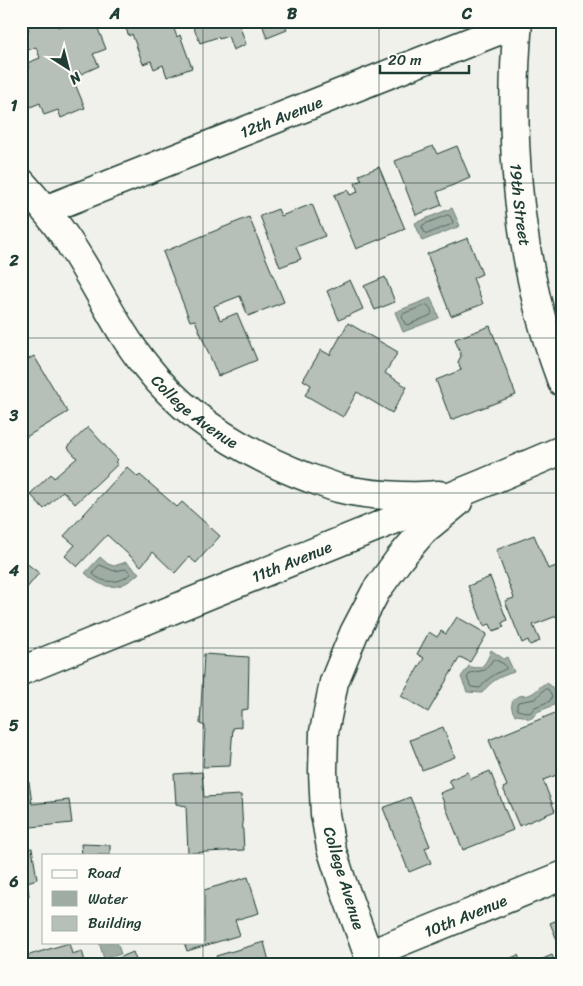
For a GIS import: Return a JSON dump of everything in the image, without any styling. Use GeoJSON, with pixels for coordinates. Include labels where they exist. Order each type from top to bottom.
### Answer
{"type":"FeatureCollection","features":[{"type":"Feature","properties":{"kind":"street","name":"12th Avenue"},"geometry":{"type":"LineString","coordinates":[[45,210],[518,22]]}},
{"type":"Feature","properties":{"kind":"street","name":"19th Street"},"geometry":{"type":"LineString","coordinates":[[518,22],[514,98],[520,207],[536,297],[562,382]]}},
{"type":"Feature","properties":{"kind":"street","name":"College Avenue"},"geometry":{"type":"LineString","coordinates":[[21,182],[68,241],[140,359],[170,394],[196,417],[265,460],[338,488],[407,496],[435,495],[473,488]]}},
{"type":"Feature","properties":{"kind":"street","name":"11th Avenue"},"geometry":{"type":"LineString","coordinates":[[21,670],[473,488],[562,450]]}},
{"type":"Feature","properties":{"kind":"street","name":"College Avenue"},"geometry":{"type":"LineString","coordinates":[[370,960],[331,848],[325,814],[324,732],[334,682],[358,624],[376,591],[400,558],[424,530],[473,488]]}},
{"type":"Feature","properties":{"kind":"street","name":"10th Avenue"},"geometry":{"type":"LineString","coordinates":[[370,960],[562,876]]}},
{"type":"Feature","properties":{"kind":"water"},"geometry":{"type":"Polygon","coordinates":[[[452,208],[460,226],[422,241],[415,223],[452,208]]]}},
{"type":"Feature","properties":{"kind":"water"},"geometry":{"type":"Polygon","coordinates":[[[431,298],[439,318],[403,332],[395,312],[431,298]]]}},
{"type":"Feature","properties":{"kind":"water"},"geometry":{"type":"Polygon","coordinates":[[[100,557],[108,564],[114,566],[126,562],[139,573],[119,586],[106,586],[85,573],[100,557]]]}},
{"type":"Feature","properties":{"kind":"water"},"geometry":{"type":"Polygon","coordinates":[[[491,650],[504,659],[507,657],[514,672],[496,680],[482,693],[467,692],[461,677],[469,666],[478,668],[484,664],[491,650]]]}},
{"type":"Feature","properties":{"kind":"water"},"geometry":{"type":"Polygon","coordinates":[[[547,683],[553,687],[556,693],[554,705],[537,712],[529,719],[513,713],[512,702],[516,697],[530,695],[547,683]]]}},
{"type":"Feature","properties":{"kind":"water"},"geometry":{"type":"Polygon","coordinates":[[[100,944],[118,944],[121,954],[104,959],[100,944]]]}},
{"type":"Feature","properties":{"kind":"building"},"geometry":{"type":"Polygon","coordinates":[[[25,21],[52,21],[58,27],[73,21],[95,21],[106,49],[93,54],[99,66],[81,74],[79,71],[71,74],[85,108],[61,118],[58,110],[44,115],[40,103],[21,111],[21,72],[30,69],[27,63],[40,58],[36,47],[23,52],[21,48],[21,34],[29,30],[25,21]]]}},
{"type":"Feature","properties":{"kind":"building"},"geometry":{"type":"Polygon","coordinates":[[[171,21],[177,37],[180,35],[192,68],[167,77],[163,65],[154,69],[151,61],[143,64],[132,34],[129,36],[123,22],[171,21]]]}},
{"type":"Feature","properties":{"kind":"building"},"geometry":{"type":"Polygon","coordinates":[[[191,21],[246,21],[247,24],[240,27],[246,44],[233,50],[228,36],[200,43],[191,21]]]}},
{"type":"Feature","properties":{"kind":"building"},"geometry":{"type":"Polygon","coordinates":[[[261,21],[284,21],[287,30],[267,38],[261,21]]]}},
{"type":"Feature","properties":{"kind":"building"},"geometry":{"type":"Polygon","coordinates":[[[433,146],[437,154],[457,146],[470,178],[437,192],[442,205],[416,215],[395,161],[433,146]]]}},
{"type":"Feature","properties":{"kind":"building"},"geometry":{"type":"Polygon","coordinates":[[[379,167],[405,229],[356,249],[334,195],[348,190],[350,195],[358,192],[355,183],[362,180],[359,175],[379,167]]]}},
{"type":"Feature","properties":{"kind":"building"},"geometry":{"type":"Polygon","coordinates":[[[312,204],[325,236],[296,247],[301,259],[280,267],[260,216],[278,209],[281,216],[312,204]]]}},
{"type":"Feature","properties":{"kind":"building"},"geometry":{"type":"Polygon","coordinates":[[[249,217],[284,302],[248,316],[240,296],[214,306],[220,320],[237,313],[257,360],[218,376],[195,320],[190,321],[163,252],[249,217]]]}},
{"type":"Feature","properties":{"kind":"building"},"geometry":{"type":"Polygon","coordinates":[[[468,238],[482,274],[473,278],[483,304],[451,316],[427,254],[468,238]]]}},
{"type":"Feature","properties":{"kind":"building"},"geometry":{"type":"Polygon","coordinates":[[[385,277],[395,302],[375,310],[364,286],[385,277]]]}},
{"type":"Feature","properties":{"kind":"building"},"geometry":{"type":"Polygon","coordinates":[[[350,280],[363,309],[339,320],[327,291],[350,280]]]}},
{"type":"Feature","properties":{"kind":"building"},"geometry":{"type":"Polygon","coordinates":[[[348,323],[398,352],[385,373],[407,387],[392,413],[357,392],[343,417],[305,395],[311,385],[303,380],[321,350],[330,355],[348,323]]]}},
{"type":"Feature","properties":{"kind":"building"},"geometry":{"type":"Polygon","coordinates":[[[490,326],[516,395],[451,420],[436,380],[461,370],[458,362],[461,356],[455,339],[490,326]]]}},
{"type":"Feature","properties":{"kind":"building"},"geometry":{"type":"Polygon","coordinates":[[[34,356],[68,412],[21,440],[21,363],[34,356]]]}},
{"type":"Feature","properties":{"kind":"building"},"geometry":{"type":"Polygon","coordinates":[[[88,427],[118,460],[115,462],[118,464],[75,504],[63,491],[44,509],[30,494],[51,474],[54,478],[77,458],[67,447],[88,427]]]}},
{"type":"Feature","properties":{"kind":"building"},"geometry":{"type":"Polygon","coordinates":[[[127,467],[138,477],[140,475],[177,507],[182,502],[220,536],[196,563],[189,557],[175,573],[153,552],[141,566],[107,535],[77,567],[65,556],[75,545],[64,536],[127,467]]]}},
{"type":"Feature","properties":{"kind":"building"},"geometry":{"type":"Polygon","coordinates":[[[534,535],[548,569],[562,564],[562,602],[560,602],[562,614],[533,625],[540,641],[530,645],[528,640],[522,643],[505,601],[514,598],[496,550],[534,535]]]}},
{"type":"Feature","properties":{"kind":"building"},"geometry":{"type":"Polygon","coordinates":[[[21,559],[39,573],[21,595],[21,559]]]}},
{"type":"Feature","properties":{"kind":"building"},"geometry":{"type":"Polygon","coordinates":[[[490,577],[507,620],[502,623],[504,627],[493,631],[490,624],[484,626],[468,586],[490,577]]]}},
{"type":"Feature","properties":{"kind":"building"},"geometry":{"type":"Polygon","coordinates":[[[457,617],[487,634],[470,662],[460,657],[428,712],[401,696],[424,658],[417,654],[429,632],[437,637],[441,631],[446,634],[457,617]]]}},
{"type":"Feature","properties":{"kind":"building"},"geometry":{"type":"Polygon","coordinates":[[[204,654],[249,657],[248,709],[241,710],[241,727],[233,728],[230,766],[203,767],[205,726],[200,724],[204,654]]]}},
{"type":"Feature","properties":{"kind":"building"},"geometry":{"type":"Polygon","coordinates":[[[555,713],[559,724],[562,722],[562,773],[543,780],[555,811],[519,826],[503,788],[507,786],[489,740],[555,713]]]}},
{"type":"Feature","properties":{"kind":"building"},"geometry":{"type":"Polygon","coordinates":[[[443,727],[455,757],[422,770],[410,740],[443,727]]]}},
{"type":"Feature","properties":{"kind":"building"},"geometry":{"type":"Polygon","coordinates":[[[490,771],[513,830],[463,850],[440,793],[453,788],[449,780],[468,772],[471,779],[490,771]]]}},
{"type":"Feature","properties":{"kind":"building"},"geometry":{"type":"Polygon","coordinates":[[[202,772],[204,797],[241,795],[244,850],[188,853],[186,806],[176,804],[174,774],[202,772]]]}},
{"type":"Feature","properties":{"kind":"building"},"geometry":{"type":"Polygon","coordinates":[[[29,782],[32,804],[69,800],[72,823],[21,828],[21,783],[29,782]]]}},
{"type":"Feature","properties":{"kind":"building"},"geometry":{"type":"Polygon","coordinates":[[[410,797],[430,846],[425,848],[431,863],[409,872],[383,808],[410,797]]]}},
{"type":"Feature","properties":{"kind":"building"},"geometry":{"type":"Polygon","coordinates":[[[81,844],[110,845],[110,854],[82,854],[81,844]]]}},
{"type":"Feature","properties":{"kind":"building"},"geometry":{"type":"Polygon","coordinates":[[[32,848],[37,879],[27,882],[29,896],[24,897],[29,923],[23,923],[24,928],[21,928],[21,850],[32,848]]]}},
{"type":"Feature","properties":{"kind":"building"},"geometry":{"type":"Polygon","coordinates":[[[248,877],[259,913],[235,920],[240,935],[187,951],[185,944],[205,944],[205,890],[248,877]]]}},
{"type":"Feature","properties":{"kind":"building"},"geometry":{"type":"Polygon","coordinates":[[[562,918],[562,952],[550,923],[562,918]]]}},
{"type":"Feature","properties":{"kind":"building"},"geometry":{"type":"Polygon","coordinates":[[[264,942],[270,965],[218,965],[216,956],[264,942]]]}},
{"type":"Feature","properties":{"kind":"building"},"geometry":{"type":"Polygon","coordinates":[[[69,944],[72,954],[82,951],[86,965],[28,965],[26,956],[69,944]]]}},
{"type":"Feature","properties":{"kind":"building"},"geometry":{"type":"Polygon","coordinates":[[[133,952],[138,965],[105,964],[133,952]]]}},
{"type":"Feature","properties":{"kind":"building"},"geometry":{"type":"Polygon","coordinates":[[[518,955],[522,965],[495,965],[518,955]]]}},
{"type":"Feature","properties":{"kind":"building"},"geometry":{"type":"Polygon","coordinates":[[[552,955],[556,965],[529,965],[552,955]]]}}]}
